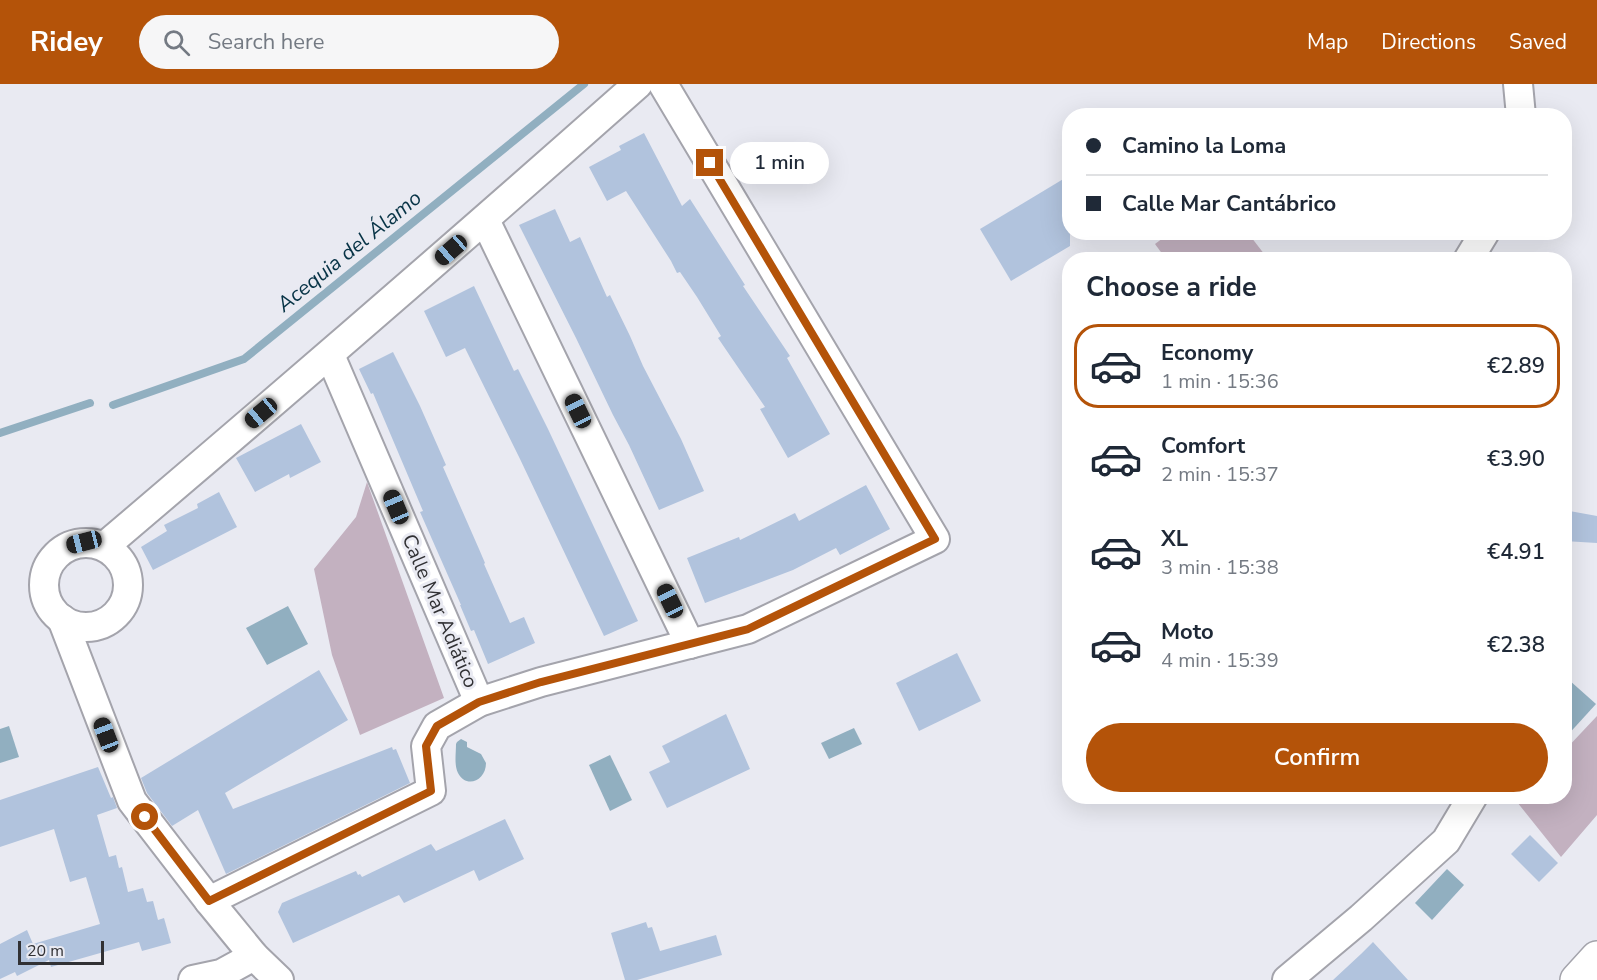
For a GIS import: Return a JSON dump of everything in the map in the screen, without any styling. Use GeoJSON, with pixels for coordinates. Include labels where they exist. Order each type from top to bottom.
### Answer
{"type":"FeatureCollection","features":[{"type":"Feature","properties":{"kind":"street"},"geometry":{"type":"LineString","coordinates":[[105,546],[330,355],[638,84]]}},
{"type":"Feature","properties":{"kind":"street"},"geometry":{"type":"LineString","coordinates":[[209,901],[431,791],[426,746],[437,726],[479,702],[541,682],[748,629],[935,539],[663,84]]}},
{"type":"Feature","properties":{"kind":"street"},"geometry":{"type":"LineString","coordinates":[[1518,84],[1520,108]]}},
{"type":"Feature","properties":{"kind":"street"},"geometry":{"type":"LineString","coordinates":[[485,220],[690,644]]}},
{"type":"Feature","properties":{"kind":"street","name":"Calle Mar Adiático"},"geometry":{"type":"LineString","coordinates":[[330,355],[479,702]]}},
{"type":"Feature","properties":{"kind":"street"},"geometry":{"type":"LineString","coordinates":[[84,542],[105,546],[122,560],[128,574],[129,586],[126,600],[115,616],[107,622],[93,627],[75,626],[54,612],[46,599],[44,588],[46,573],[51,560],[69,546],[84,542]]}},
{"type":"Feature","properties":{"kind":"street"},"geometry":{"type":"LineString","coordinates":[[62,619],[132,801],[254,956],[279,980]]}},
{"type":"Feature","properties":{"kind":"street"},"geometry":{"type":"LineString","coordinates":[[1287,980],[1446,841],[1468,804]]}},
{"type":"Feature","properties":{"kind":"street"},"geometry":{"type":"LineString","coordinates":[[193,980],[221,974],[254,956]]}},
{"type":"Feature","properties":{"kind":"street"},"geometry":{"type":"LineString","coordinates":[[1577,980],[1597,958]]}},
{"type":"Feature","properties":{"kind":"shaded area"},"geometry":{"type":"Polygon","coordinates":[[[1160,240],[1253,240],[1263,252],[1161,252],[1155,244],[1160,240]]]}},
{"type":"Feature","properties":{"kind":"shaded area"},"geometry":{"type":"Polygon","coordinates":[[[367,482],[444,698],[360,735],[332,655],[314,569],[356,517],[367,482]]]}},
{"type":"Feature","properties":{"kind":"shaded area"},"geometry":{"type":"Polygon","coordinates":[[[1597,716],[1597,815],[1561,857],[1519,804],[1572,804],[1572,743],[1597,716]]]}},
{"type":"Feature","properties":{"kind":"water"},"geometry":{"type":"Polygon","coordinates":[[[288,606],[308,644],[267,665],[246,628],[288,606]]]}},
{"type":"Feature","properties":{"kind":"water"},"geometry":{"type":"Polygon","coordinates":[[[1572,683],[1596,704],[1572,730],[1572,683]]]}},
{"type":"Feature","properties":{"kind":"water"},"geometry":{"type":"Polygon","coordinates":[[[9,726],[19,757],[0,763],[0,729],[9,726]]]}},
{"type":"Feature","properties":{"kind":"water"},"geometry":{"type":"Polygon","coordinates":[[[854,728],[862,744],[829,759],[821,743],[854,728]]]}},
{"type":"Feature","properties":{"kind":"water"},"geometry":{"type":"Polygon","coordinates":[[[461,739],[467,742],[467,747],[481,754],[486,763],[483,774],[475,781],[470,782],[461,778],[457,770],[456,744],[461,739]]]}},
{"type":"Feature","properties":{"kind":"water"},"geometry":{"type":"Polygon","coordinates":[[[610,755],[632,800],[610,811],[589,765],[610,755]]]}},
{"type":"Feature","properties":{"kind":"water"},"geometry":{"type":"Polygon","coordinates":[[[1447,869],[1464,885],[1432,920],[1415,903],[1447,869]]]}},
{"type":"Feature","properties":{"kind":"building"},"geometry":{"type":"Polygon","coordinates":[[[644,133],[682,206],[690,199],[745,285],[743,286],[790,356],[787,358],[830,434],[788,458],[760,409],[765,407],[718,338],[721,336],[697,297],[680,272],[677,273],[626,191],[607,201],[589,167],[621,150],[619,146],[644,133]]]}},
{"type":"Feature","properties":{"kind":"building"},"geometry":{"type":"Polygon","coordinates":[[[1062,180],[1062,240],[1070,240],[1070,246],[1011,281],[980,229],[1062,180]]]}},
{"type":"Feature","properties":{"kind":"building"},"geometry":{"type":"Polygon","coordinates":[[[555,209],[570,242],[580,237],[607,297],[610,295],[643,366],[681,439],[704,491],[659,510],[519,225],[555,209]]]}},
{"type":"Feature","properties":{"kind":"building"},"geometry":{"type":"Polygon","coordinates":[[[474,286],[514,371],[518,369],[548,429],[638,621],[604,636],[465,348],[446,357],[424,311],[474,286]]]}},
{"type":"Feature","properties":{"kind":"building"},"geometry":{"type":"Polygon","coordinates":[[[393,352],[446,465],[443,467],[510,623],[524,617],[535,643],[488,664],[474,630],[471,631],[420,512],[423,511],[373,393],[371,394],[359,369],[393,352]]]}},
{"type":"Feature","properties":{"kind":"building"},"geometry":{"type":"Polygon","coordinates":[[[301,424],[321,462],[290,478],[289,474],[255,492],[236,458],[301,424]]]}},
{"type":"Feature","properties":{"kind":"building"},"geometry":{"type":"Polygon","coordinates":[[[866,485],[890,529],[840,555],[836,548],[793,570],[705,603],[687,558],[739,537],[740,540],[795,513],[799,521],[866,485]]]}},
{"type":"Feature","properties":{"kind":"building"},"geometry":{"type":"Polygon","coordinates":[[[219,492],[237,527],[153,570],[141,547],[167,531],[164,525],[198,508],[197,504],[219,492]]]}},
{"type":"Feature","properties":{"kind":"building"},"geometry":{"type":"Polygon","coordinates":[[[1572,511],[1597,516],[1597,543],[1572,541],[1572,511]]]}},
{"type":"Feature","properties":{"kind":"building"},"geometry":{"type":"Polygon","coordinates":[[[957,653],[981,701],[919,731],[896,683],[957,653]]]}},
{"type":"Feature","properties":{"kind":"building"},"geometry":{"type":"Polygon","coordinates":[[[319,670],[348,720],[225,793],[233,809],[392,747],[393,750],[396,749],[410,783],[226,874],[198,810],[172,826],[147,793],[141,778],[319,670]]]}},
{"type":"Feature","properties":{"kind":"building"},"geometry":{"type":"Polygon","coordinates":[[[726,714],[750,769],[667,808],[649,772],[670,762],[662,746],[726,714]]]}},
{"type":"Feature","properties":{"kind":"building"},"geometry":{"type":"Polygon","coordinates":[[[98,767],[117,808],[97,815],[109,857],[116,855],[119,868],[122,867],[128,892],[143,888],[147,902],[153,901],[158,920],[164,918],[171,943],[142,951],[139,942],[51,967],[49,960],[17,976],[15,972],[0,979],[0,944],[27,930],[33,944],[100,924],[86,877],[70,882],[54,829],[0,847],[0,800],[98,767]]]}},
{"type":"Feature","properties":{"kind":"building"},"geometry":{"type":"Polygon","coordinates":[[[505,819],[524,859],[479,881],[474,870],[404,903],[399,895],[293,943],[278,912],[282,903],[356,871],[362,877],[431,844],[436,851],[505,819]]]}},
{"type":"Feature","properties":{"kind":"building"},"geometry":{"type":"Polygon","coordinates":[[[1530,835],[1558,863],[1539,882],[1511,854],[1530,835]]]}},
{"type":"Feature","properties":{"kind":"building"},"geometry":{"type":"Polygon","coordinates":[[[646,922],[648,928],[652,927],[660,951],[716,935],[722,955],[637,980],[625,980],[611,933],[646,922]]]}},
{"type":"Feature","properties":{"kind":"building"},"geometry":{"type":"Polygon","coordinates":[[[1373,942],[1408,980],[1333,980],[1361,954],[1373,942]]]}},
{"type":"Feature","properties":{"kind":"waterway","name":"Acequia del Álamo"},"geometry":{"type":"LineString","coordinates":[[113,405],[244,359],[584,84]]}},
{"type":"Feature","properties":{"kind":"waterway","name":"Acequia del Álamo"},"geometry":{"type":"LineString","coordinates":[[0,433],[90,403]]}},
{"type":"Feature","properties":{"kind":"route"},"geometry":{"type":"LineString","coordinates":[[145,817],[209,901],[431,791],[426,746],[437,726],[479,702],[541,682],[748,629],[935,539],[710,163]]}}]}
